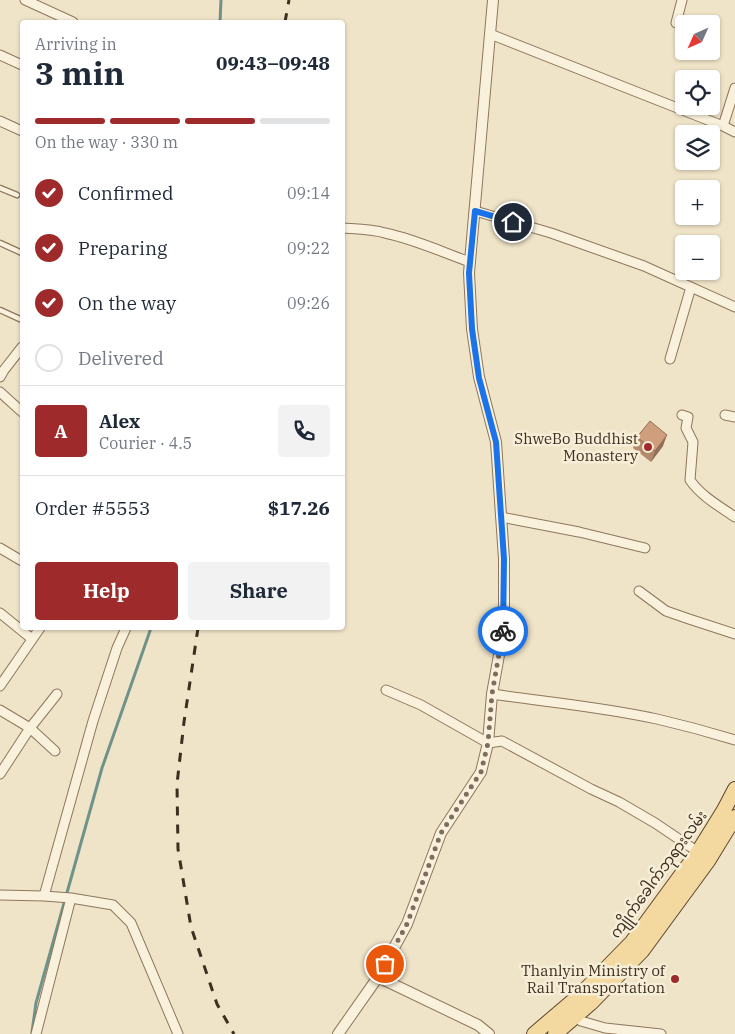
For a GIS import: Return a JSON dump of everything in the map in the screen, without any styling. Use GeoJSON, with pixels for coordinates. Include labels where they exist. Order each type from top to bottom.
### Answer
{"type":"FeatureCollection","features":[{"type":"Feature","properties":{"kind":"main road","name":"ကျိုက်ခေါက်ဘုရားလမ်း"},"geometry":{"type":"LineString","coordinates":[[534,1034],[582,993],[632,942],[698,852],[735,789]]}},
{"type":"Feature","properties":{"kind":"main road","name":"ကျိုက်ခေါက်ဘုရားလမ်း"},"geometry":{"type":"LineString","coordinates":[[555,1034],[642,952],[708,860],[735,817]]}},
{"type":"Feature","properties":{"kind":"street"},"geometry":{"type":"LineString","coordinates":[[25,0],[69,20]]}},
{"type":"Feature","properties":{"kind":"street"},"geometry":{"type":"LineString","coordinates":[[338,1034],[378,978],[407,924],[441,833],[481,772],[488,743],[492,694],[504,627],[504,559],[496,442],[479,378],[472,329],[469,273],[493,0]]}},
{"type":"Feature","properties":{"kind":"street"},"geometry":{"type":"LineString","coordinates":[[678,15],[682,0]]}},
{"type":"Feature","properties":{"kind":"street"},"geometry":{"type":"LineString","coordinates":[[490,34],[735,132]]}},
{"type":"Feature","properties":{"kind":"street"},"geometry":{"type":"LineString","coordinates":[[0,55],[20,64]]}},
{"type":"Feature","properties":{"kind":"street"},"geometry":{"type":"LineString","coordinates":[[723,126],[735,88]]}},
{"type":"Feature","properties":{"kind":"street"},"geometry":{"type":"LineString","coordinates":[[0,120],[20,130]]}},
{"type":"Feature","properties":{"kind":"street"},"geometry":{"type":"LineString","coordinates":[[475,211],[560,236],[644,266],[735,307]]}},
{"type":"Feature","properties":{"kind":"street"},"geometry":{"type":"LineString","coordinates":[[345,228],[384,232],[424,244],[442,253],[470,262]]}},
{"type":"Feature","properties":{"kind":"street"},"geometry":{"type":"LineString","coordinates":[[670,359],[691,287]]}},
{"type":"Feature","properties":{"kind":"street"},"geometry":{"type":"LineString","coordinates":[[0,377],[20,350]]}},
{"type":"Feature","properties":{"kind":"street"},"geometry":{"type":"LineString","coordinates":[[0,392],[20,410]]}},
{"type":"Feature","properties":{"kind":"street"},"geometry":{"type":"LineString","coordinates":[[725,414],[735,418]]}},
{"type":"Feature","properties":{"kind":"street"},"geometry":{"type":"LineString","coordinates":[[682,415],[688,417],[686,428],[693,442],[690,480],[696,488],[735,517]]}},
{"type":"Feature","properties":{"kind":"street"},"geometry":{"type":"LineString","coordinates":[[501,517],[579,532],[645,548]]}},
{"type":"Feature","properties":{"kind":"street"},"geometry":{"type":"LineString","coordinates":[[0,548],[20,560]]}},
{"type":"Feature","properties":{"kind":"street"},"geometry":{"type":"LineString","coordinates":[[639,591],[666,611],[735,634]]}},
{"type":"Feature","properties":{"kind":"street"},"geometry":{"type":"LineString","coordinates":[[0,613],[20,629]]}},
{"type":"Feature","properties":{"kind":"street"},"geometry":{"type":"LineString","coordinates":[[21,630],[32,639]]}},
{"type":"Feature","properties":{"kind":"street"},"geometry":{"type":"LineString","coordinates":[[1,682],[39,630]]}},
{"type":"Feature","properties":{"kind":"street"},"geometry":{"type":"LineString","coordinates":[[44,896],[93,721],[117,648],[125,630]]}},
{"type":"Feature","properties":{"kind":"street"},"geometry":{"type":"LineString","coordinates":[[386,690],[420,705],[488,743],[502,741],[619,802],[655,823],[698,852]]}},
{"type":"Feature","properties":{"kind":"street"},"geometry":{"type":"LineString","coordinates":[[0,774],[30,728],[57,694]]}},
{"type":"Feature","properties":{"kind":"street"},"geometry":{"type":"LineString","coordinates":[[492,694],[655,718],[735,740]]}},
{"type":"Feature","properties":{"kind":"street"},"geometry":{"type":"LineString","coordinates":[[0,710],[30,728],[56,751]]}},
{"type":"Feature","properties":{"kind":"street"},"geometry":{"type":"LineString","coordinates":[[0,894],[71,898],[113,906],[131,923],[178,1034]]}},
{"type":"Feature","properties":{"kind":"street"},"geometry":{"type":"LineString","coordinates":[[36,1034],[71,898]]}},
{"type":"Feature","properties":{"kind":"street"},"geometry":{"type":"LineString","coordinates":[[378,978],[478,1025],[488,1034]]}},
{"type":"Feature","properties":{"kind":"street"},"geometry":{"type":"LineString","coordinates":[[575,1016],[581,1021],[605,1028],[661,1034]]}},
{"type":"Feature","properties":{"kind":"lane"},"geometry":{"type":"LineString","coordinates":[[0,188],[17,195]]}},
{"type":"Feature","properties":{"kind":"lane"},"geometry":{"type":"LineString","coordinates":[[0,243],[20,252]]}},
{"type":"Feature","properties":{"kind":"lane"},"geometry":{"type":"LineString","coordinates":[[0,310],[20,319]]}},
{"type":"Feature","properties":{"kind":"building"},"geometry":{"type":"Polygon","coordinates":[[[650,421],[667,435],[655,451],[637,437],[650,421]]]}},
{"type":"Feature","properties":{"kind":"waterway"},"geometry":{"type":"LineString","coordinates":[[220,20],[221,0]]}},
{"type":"Feature","properties":{"kind":"waterway"},"geometry":{"type":"LineString","coordinates":[[32,1032],[36,1003],[102,768],[150,630]]}},
{"type":"Feature","properties":{"kind":"railway"},"geometry":{"type":"LineString","coordinates":[[285,20],[289,0]]}},
{"type":"Feature","properties":{"kind":"railway"},"geometry":{"type":"LineString","coordinates":[[198,630],[177,784],[178,849],[191,927],[217,1004],[234,1034]]}},
{"type":"Feature","properties":{"kind":"way so far"},"geometry":{"type":"LineString","coordinates":[[385,964],[407,924],[441,833],[481,772],[488,743],[492,694],[503,631]]}},
{"type":"Feature","properties":{"kind":"place","name":"ShweBo Buddhist Monastery"},"geometry":{"type":"Point","coordinates":[648,447]}},
{"type":"Feature","properties":{"kind":"place","name":"Thanlyin Ministry of Rail Transportation"},"geometry":{"type":"Point","coordinates":[675,979]}},
{"type":"Feature","properties":{"kind":"route"},"geometry":{"type":"LineString","coordinates":[[503,631],[504,559],[496,442],[479,378],[472,329],[469,273],[475,211],[513,222]]}}]}
